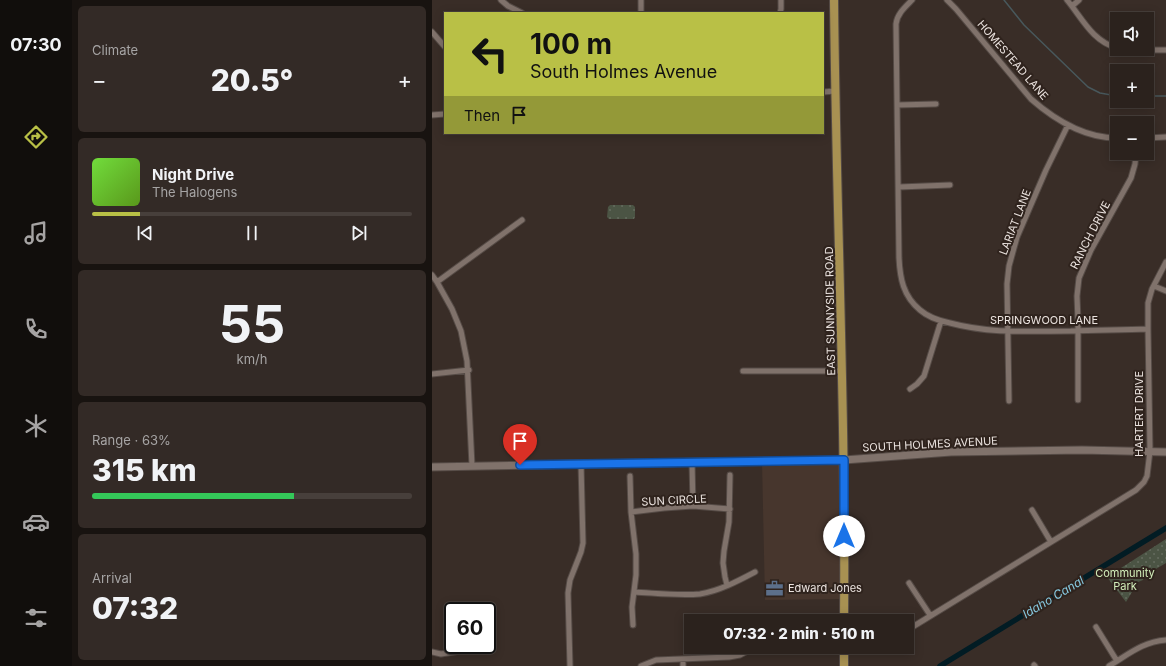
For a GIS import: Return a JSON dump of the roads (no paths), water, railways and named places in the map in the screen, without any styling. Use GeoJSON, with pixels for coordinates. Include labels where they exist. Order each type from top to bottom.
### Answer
{"type":"FeatureCollection","features":[{"type":"Feature","properties":{"kind":"main road","name":"EAST SUNNYSIDE ROAD"},"geometry":{"type":"LineString","coordinates":[[834,0],[844,460],[844,614]]}},
{"type":"Feature","properties":{"kind":"main road"},"geometry":{"type":"LineString","coordinates":[[844,654],[844,666]]}},
{"type":"Feature","properties":{"kind":"street"},"geometry":{"type":"LineString","coordinates":[[501,0],[514,10],[519,12]]}},
{"type":"Feature","properties":{"kind":"street"},"geometry":{"type":"LineString","coordinates":[[641,0],[641,12]]}},
{"type":"Feature","properties":{"kind":"street"},"geometry":{"type":"LineString","coordinates":[[780,12],[781,0]]}},
{"type":"Feature","properties":{"kind":"street","name":"SPRINGWOOD LANE"},"geometry":{"type":"LineString","coordinates":[[912,0],[903,8],[897,19],[899,258],[900,275],[903,286],[909,298],[920,310],[941,321],[987,331],[1007,332],[1148,329]]}},
{"type":"Feature","properties":{"kind":"street","name":"HOMESTEAD LANE"},"geometry":{"type":"LineString","coordinates":[[947,0],[1031,99],[1042,109],[1068,125],[1090,134],[1110,138]]}},
{"type":"Feature","properties":{"kind":"street"},"geometry":{"type":"LineString","coordinates":[[1067,0],[1088,29],[1110,45]]}},
{"type":"Feature","properties":{"kind":"street"},"geometry":{"type":"LineString","coordinates":[[1072,6],[1079,0]]}},
{"type":"Feature","properties":{"kind":"street"},"geometry":{"type":"LineString","coordinates":[[432,32],[444,46]]}},
{"type":"Feature","properties":{"kind":"street"},"geometry":{"type":"LineString","coordinates":[[1154,50],[1166,50]]}},
{"type":"Feature","properties":{"kind":"street"},"geometry":{"type":"LineString","coordinates":[[824,92],[835,91]]}},
{"type":"Feature","properties":{"kind":"street"},"geometry":{"type":"LineString","coordinates":[[897,105],[936,104]]}},
{"type":"Feature","properties":{"kind":"street"},"geometry":{"type":"LineString","coordinates":[[432,115],[444,114]]}},
{"type":"Feature","properties":{"kind":"street","name":"LARIAT LANE"},"geometry":{"type":"LineString","coordinates":[[1009,401],[1007,284],[1009,266],[1017,237],[1046,170],[1068,125]]}},
{"type":"Feature","properties":{"kind":"street"},"geometry":{"type":"LineString","coordinates":[[1154,138],[1166,137]]}},
{"type":"Feature","properties":{"kind":"street","name":"RANCH DRIVE"},"geometry":{"type":"LineString","coordinates":[[1078,400],[1077,296],[1081,273],[1091,250],[1131,178],[1135,160]]}},
{"type":"Feature","properties":{"kind":"street"},"geometry":{"type":"LineString","coordinates":[[898,187],[950,185]]}},
{"type":"Feature","properties":{"kind":"street"},"geometry":{"type":"LineString","coordinates":[[437,282],[522,220]]}},
{"type":"Feature","properties":{"kind":"street","name":"HARTERT DRIVE"},"geometry":{"type":"LineString","coordinates":[[914,626],[1136,490],[1144,482],[1147,476],[1150,450],[1148,303],[1152,289],[1166,262]]}},
{"type":"Feature","properties":{"kind":"street"},"geometry":{"type":"LineString","coordinates":[[432,275],[452,309],[461,331],[468,370],[472,466]]}},
{"type":"Feature","properties":{"kind":"street"},"geometry":{"type":"LineString","coordinates":[[1154,286],[1166,291]]}},
{"type":"Feature","properties":{"kind":"street"},"geometry":{"type":"LineString","coordinates":[[910,389],[924,376],[941,321]]}},
{"type":"Feature","properties":{"kind":"street"},"geometry":{"type":"LineString","coordinates":[[432,374],[468,370]]}},
{"type":"Feature","properties":{"kind":"street"},"geometry":{"type":"LineString","coordinates":[[743,371],[842,371]]}},
{"type":"Feature","properties":{"kind":"street","name":"SOUTH HOLMES AVENUE"},"geometry":{"type":"LineString","coordinates":[[432,467],[844,460],[951,452],[1150,450],[1166,452]]}},
{"type":"Feature","properties":{"kind":"street"},"geometry":{"type":"LineString","coordinates":[[692,462],[693,506]]}},
{"type":"Feature","properties":{"kind":"street"},"geometry":{"type":"LineString","coordinates":[[570,666],[568,593],[570,580],[581,552],[582,543],[581,464]]}},
{"type":"Feature","properties":{"kind":"street"},"geometry":{"type":"LineString","coordinates":[[727,585],[723,563],[729,522],[730,474]]}},
{"type":"Feature","properties":{"kind":"street"},"geometry":{"type":"LineString","coordinates":[[630,476],[631,512]]}},
{"type":"Feature","properties":{"kind":"street","name":"SUN CIRCLE"},"geometry":{"type":"LineString","coordinates":[[633,625],[632,607],[636,575],[636,554],[631,512],[693,506],[730,509]]}},
{"type":"Feature","properties":{"kind":"street"},"geometry":{"type":"LineString","coordinates":[[1032,510],[1051,542]]}},
{"type":"Feature","properties":{"kind":"street"},"geometry":{"type":"LineString","coordinates":[[634,592],[688,595],[701,593],[727,585],[755,572]]}},
{"type":"Feature","properties":{"kind":"street"},"geometry":{"type":"LineString","coordinates":[[909,583],[930,615]]}},
{"type":"Feature","properties":{"kind":"street"},"geometry":{"type":"LineString","coordinates":[[1096,627],[1117,661]]}},
{"type":"Feature","properties":{"kind":"street"},"geometry":{"type":"LineString","coordinates":[[1109,666],[1143,645],[1166,640]]}},
{"type":"Feature","properties":{"kind":"street"},"geometry":{"type":"LineString","coordinates":[[432,652],[444,653]]}},
{"type":"Feature","properties":{"kind":"street"},"geometry":{"type":"LineString","coordinates":[[641,666],[656,660],[729,657],[742,654]]}},
{"type":"Feature","properties":{"kind":"street"},"geometry":{"type":"LineString","coordinates":[[683,659],[683,666]]}},
{"type":"Feature","properties":{"kind":"waterway"},"geometry":{"type":"LineString","coordinates":[[1004,0],[1024,25],[1088,87],[1100,93],[1110,95]]}},
{"type":"Feature","properties":{"kind":"waterway"},"geometry":{"type":"LineString","coordinates":[[1154,96],[1166,96]]}},
{"type":"Feature","properties":{"kind":"waterway","name":"Idaho Canal"},"geometry":{"type":"LineString","coordinates":[[940,666],[1166,528]]}},
{"type":"Feature","properties":{"kind":"place","name":"Edward Jones"},"geometry":{"type":"Point","coordinates":[775,588]}},
{"type":"Feature","properties":{"kind":"park label","name":"Community Park"},"geometry":{"type":"Point","coordinates":[1125,579]}}]}
